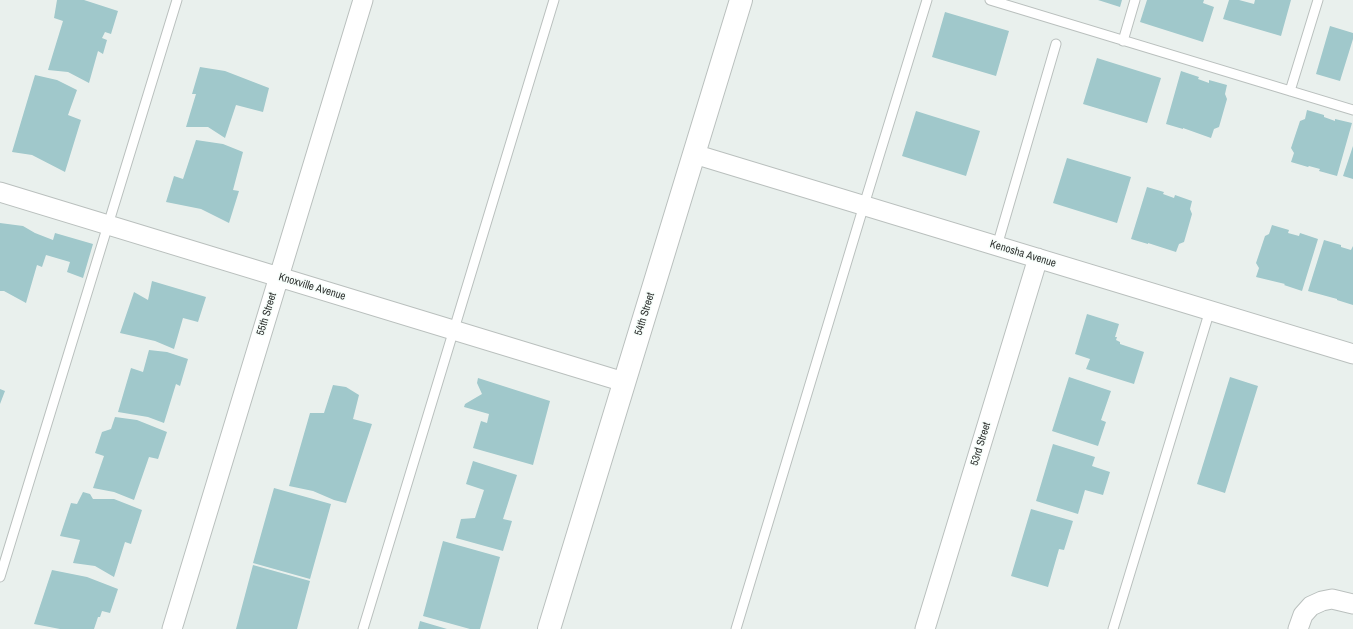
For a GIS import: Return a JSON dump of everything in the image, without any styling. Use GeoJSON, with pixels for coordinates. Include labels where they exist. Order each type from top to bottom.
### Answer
{"type":"FeatureCollection","features":[{"type":"Feature","properties":{"kind":"street","name":"55th Street"},"geometry":{"type":"LineString","coordinates":[[172,629],[362,0]]}},
{"type":"Feature","properties":{"kind":"street","name":"54th Street"},"geometry":{"type":"LineString","coordinates":[[549,629],[741,0]]}},
{"type":"Feature","properties":{"kind":"street","name":"Kenosha Avenue"},"geometry":{"type":"LineString","coordinates":[[694,154],[1353,354]]}},
{"type":"Feature","properties":{"kind":"street","name":"Knoxville Avenue"},"geometry":{"type":"LineString","coordinates":[[0,192],[624,382]]}},
{"type":"Feature","properties":{"kind":"street","name":"53rd Street"},"geometry":{"type":"LineString","coordinates":[[925,629],[1038,258]]}},
{"type":"Feature","properties":{"kind":"street"},"geometry":{"type":"LineString","coordinates":[[1298,629],[1303,615],[1310,606],[1332,599],[1353,604]]}},
{"type":"Feature","properties":{"kind":"lane"},"geometry":{"type":"LineString","coordinates":[[0,577],[177,0]]}},
{"type":"Feature","properties":{"kind":"lane"},"geometry":{"type":"LineString","coordinates":[[363,629],[554,0]]}},
{"type":"Feature","properties":{"kind":"lane"},"geometry":{"type":"LineString","coordinates":[[736,629],[927,0]]}},
{"type":"Feature","properties":{"kind":"lane"},"geometry":{"type":"LineString","coordinates":[[990,0],[1353,110]]}},
{"type":"Feature","properties":{"kind":"lane"},"geometry":{"type":"LineString","coordinates":[[1123,41],[1135,0]]}},
{"type":"Feature","properties":{"kind":"lane"},"geometry":{"type":"LineString","coordinates":[[1290,91],[1318,0]]}},
{"type":"Feature","properties":{"kind":"lane"},"geometry":{"type":"LineString","coordinates":[[997,246],[1056,44]]}},
{"type":"Feature","properties":{"kind":"lane"},"geometry":{"type":"LineString","coordinates":[[1113,629],[1210,310]]}},
{"type":"Feature","properties":{"kind":"building"},"geometry":{"type":"Polygon","coordinates":[[[57,0],[84,0],[118,11],[111,34],[105,32],[102,38],[107,40],[103,54],[98,51],[89,83],[68,72],[48,70],[63,21],[54,18],[57,0]]]}},
{"type":"Feature","properties":{"kind":"building"},"geometry":{"type":"Polygon","coordinates":[[[1098,0],[1122,0],[1120,7],[1098,0]]]}},
{"type":"Feature","properties":{"kind":"building"},"geometry":{"type":"Polygon","coordinates":[[[1147,0],[1204,0],[1203,3],[1214,7],[1203,42],[1140,22],[1147,0]]]}},
{"type":"Feature","properties":{"kind":"building"},"geometry":{"type":"Polygon","coordinates":[[[1229,0],[1239,0],[1254,4],[1255,0],[1291,0],[1281,36],[1223,19],[1229,0]]]}},
{"type":"Feature","properties":{"kind":"building"},"geometry":{"type":"Polygon","coordinates":[[[945,12],[1009,31],[996,76],[932,57],[945,12]]]}},
{"type":"Feature","properties":{"kind":"building"},"geometry":{"type":"Polygon","coordinates":[[[1330,26],[1353,33],[1353,39],[1340,81],[1316,74],[1330,26]]]}},
{"type":"Feature","properties":{"kind":"building"},"geometry":{"type":"Polygon","coordinates":[[[1097,58],[1161,78],[1147,123],[1083,104],[1097,58]]]}},
{"type":"Feature","properties":{"kind":"building"},"geometry":{"type":"Polygon","coordinates":[[[200,67],[225,71],[269,88],[263,112],[236,105],[225,138],[208,127],[186,127],[196,94],[192,94],[200,67]]]}},
{"type":"Feature","properties":{"kind":"building"},"geometry":{"type":"Polygon","coordinates":[[[1181,71],[1199,77],[1198,79],[1209,83],[1209,80],[1227,85],[1225,94],[1227,99],[1219,127],[1214,129],[1211,138],[1183,128],[1166,124],[1181,71]]]}},
{"type":"Feature","properties":{"kind":"building"},"geometry":{"type":"Polygon","coordinates":[[[35,75],[57,80],[77,90],[68,115],[81,120],[65,172],[32,155],[12,152],[35,75]]]}},
{"type":"Feature","properties":{"kind":"building"},"geometry":{"type":"Polygon","coordinates":[[[1307,110],[1324,115],[1324,117],[1335,121],[1335,119],[1352,123],[1337,176],[1319,171],[1320,169],[1291,162],[1294,153],[1291,148],[1300,121],[1305,119],[1307,110]]]}},
{"type":"Feature","properties":{"kind":"building"},"geometry":{"type":"Polygon","coordinates":[[[916,111],[980,131],[966,176],[902,156],[916,111]]]}},
{"type":"Feature","properties":{"kind":"building"},"geometry":{"type":"Polygon","coordinates":[[[196,140],[223,144],[243,152],[233,190],[239,191],[229,223],[201,209],[166,202],[174,176],[183,179],[196,140]]]}},
{"type":"Feature","properties":{"kind":"building"},"geometry":{"type":"Polygon","coordinates":[[[1353,146],[1353,179],[1343,176],[1353,146]]]}},
{"type":"Feature","properties":{"kind":"building"},"geometry":{"type":"Polygon","coordinates":[[[1067,158],[1131,177],[1117,223],[1053,203],[1067,158]]]}},
{"type":"Feature","properties":{"kind":"building"},"geometry":{"type":"Polygon","coordinates":[[[1147,187],[1164,192],[1163,194],[1174,198],[1175,195],[1192,201],[1190,209],[1192,214],[1184,242],[1179,244],[1176,252],[1131,239],[1147,187]]]}},
{"type":"Feature","properties":{"kind":"building"},"geometry":{"type":"Polygon","coordinates":[[[0,223],[23,226],[35,233],[53,240],[55,233],[93,244],[83,278],[67,272],[70,262],[46,255],[42,267],[37,265],[26,303],[4,291],[0,291],[0,223]]]}},
{"type":"Feature","properties":{"kind":"building"},"geometry":{"type":"Polygon","coordinates":[[[1272,225],[1289,230],[1288,233],[1299,236],[1300,233],[1318,239],[1302,291],[1284,285],[1285,284],[1256,277],[1259,268],[1256,263],[1265,236],[1269,234],[1272,225]]]}},
{"type":"Feature","properties":{"kind":"building"},"geometry":{"type":"Polygon","coordinates":[[[1324,240],[1341,245],[1341,247],[1351,250],[1353,246],[1353,305],[1308,291],[1324,240]]]}},
{"type":"Feature","properties":{"kind":"building"},"geometry":{"type":"Polygon","coordinates":[[[152,281],[206,297],[198,322],[183,318],[174,349],[155,341],[120,333],[134,292],[148,300],[152,281]]]}},
{"type":"Feature","properties":{"kind":"building"},"geometry":{"type":"Polygon","coordinates":[[[1087,314],[1119,324],[1115,337],[1117,337],[1116,340],[1120,342],[1120,344],[1144,352],[1134,384],[1086,369],[1090,359],[1075,354],[1087,314]]]}},
{"type":"Feature","properties":{"kind":"building"},"geometry":{"type":"Polygon","coordinates":[[[149,350],[167,352],[188,359],[180,386],[176,384],[164,423],[148,417],[118,412],[131,368],[143,372],[149,350]]]}},
{"type":"Feature","properties":{"kind":"building"},"geometry":{"type":"Polygon","coordinates":[[[1069,377],[1111,391],[1101,420],[1106,422],[1098,446],[1052,431],[1069,377]]]}},
{"type":"Feature","properties":{"kind":"building"},"geometry":{"type":"Polygon","coordinates":[[[1230,377],[1258,386],[1225,493],[1197,484],[1230,377]]]}},
{"type":"Feature","properties":{"kind":"building"},"geometry":{"type":"Polygon","coordinates":[[[478,378],[550,401],[533,465],[473,448],[481,421],[487,423],[489,414],[464,407],[465,404],[482,394],[477,383],[478,378]]]}},
{"type":"Feature","properties":{"kind":"building"},"geometry":{"type":"Polygon","coordinates":[[[333,385],[346,387],[359,395],[353,419],[372,424],[346,503],[334,500],[313,491],[289,486],[310,413],[324,413],[333,385]]]}},
{"type":"Feature","properties":{"kind":"building"},"geometry":{"type":"Polygon","coordinates":[[[0,389],[5,391],[0,404],[0,389]]]}},
{"type":"Feature","properties":{"kind":"building"},"geometry":{"type":"Polygon","coordinates":[[[115,417],[137,420],[167,432],[158,459],[149,457],[134,500],[114,492],[93,488],[104,456],[95,453],[102,432],[111,429],[115,417]]]}},
{"type":"Feature","properties":{"kind":"building"},"geometry":{"type":"Polygon","coordinates":[[[1053,444],[1095,457],[1092,466],[1110,472],[1103,495],[1085,490],[1078,514],[1036,501],[1053,444]]]}},
{"type":"Feature","properties":{"kind":"building"},"geometry":{"type":"Polygon","coordinates":[[[473,461],[517,475],[503,519],[512,521],[503,551],[456,538],[461,519],[475,518],[484,490],[466,484],[473,461]]]}},
{"type":"Feature","properties":{"kind":"building"},"geometry":{"type":"Polygon","coordinates":[[[274,488],[331,504],[310,579],[253,563],[274,488]]]}},
{"type":"Feature","properties":{"kind":"building"},"geometry":{"type":"Polygon","coordinates":[[[83,492],[90,494],[93,499],[114,499],[142,510],[131,544],[125,542],[114,577],[95,566],[73,563],[80,540],[60,536],[71,503],[77,504],[83,492]]]}},
{"type":"Feature","properties":{"kind":"building"},"geometry":{"type":"Polygon","coordinates":[[[1031,509],[1073,521],[1064,550],[1059,549],[1048,587],[1011,576],[1031,509]]]}},
{"type":"Feature","properties":{"kind":"building"},"geometry":{"type":"Polygon","coordinates":[[[443,541],[500,557],[480,629],[470,629],[423,616],[443,541]]]}},
{"type":"Feature","properties":{"kind":"building"},"geometry":{"type":"Polygon","coordinates":[[[253,565],[310,581],[297,629],[236,629],[253,565]]]}},
{"type":"Feature","properties":{"kind":"building"},"geometry":{"type":"Polygon","coordinates":[[[52,570],[87,577],[118,589],[110,613],[102,611],[100,617],[98,617],[94,629],[60,629],[34,624],[52,570]]]}},
{"type":"Feature","properties":{"kind":"building"},"geometry":{"type":"Polygon","coordinates":[[[420,621],[447,629],[418,629],[420,621]]]}}]}
